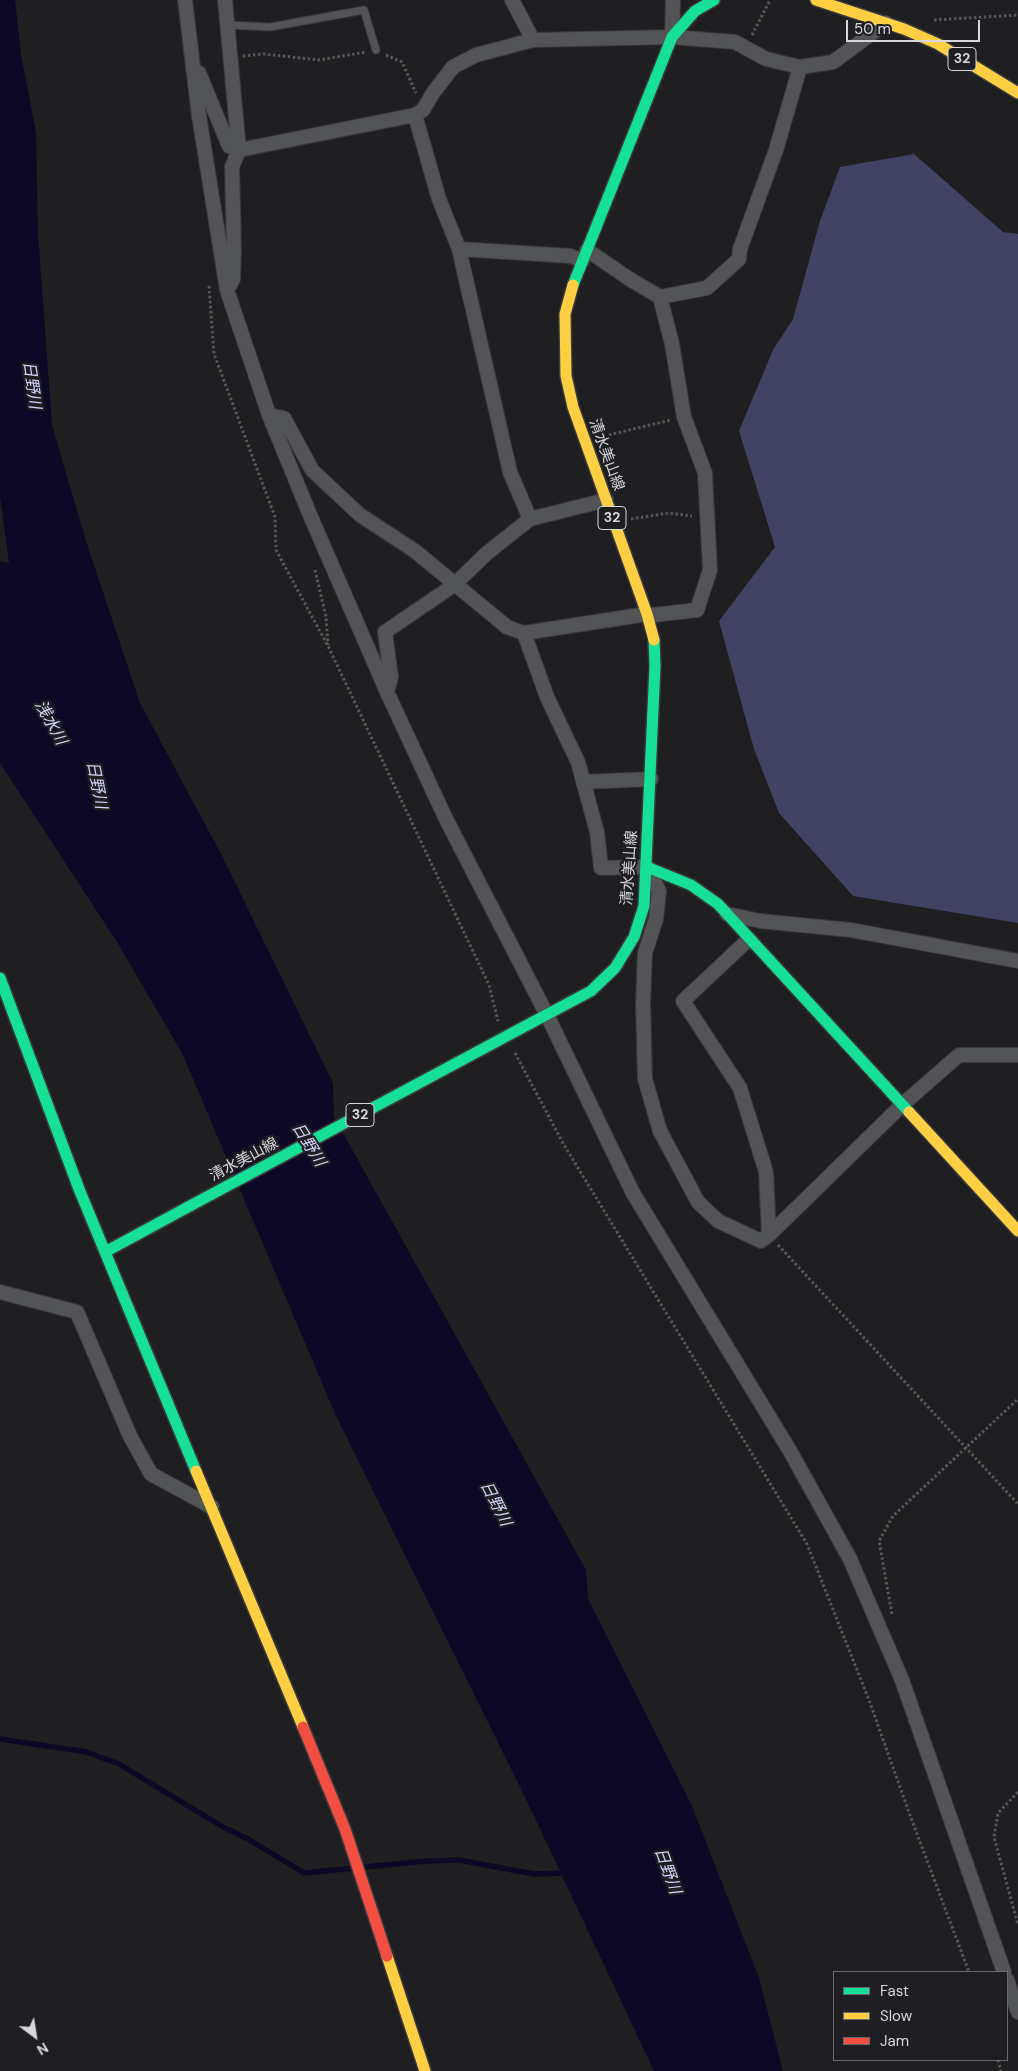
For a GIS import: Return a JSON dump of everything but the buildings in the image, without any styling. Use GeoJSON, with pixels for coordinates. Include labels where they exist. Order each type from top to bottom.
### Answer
{"type":"FeatureCollection","features":[{"type":"Feature","properties":{"kind":"main road","name":"清水美山線"},"geometry":{"type":"LineString","coordinates":[[105,1252],[591,991],[615,968],[634,937],[644,906],[647,868],[655,666],[654,641],[650,614],[573,407],[566,376],[565,314],[573,284],[584,255],[672,37],[695,11],[714,0]]}},
{"type":"Feature","properties":{"kind":"main road","name":"32"},"geometry":{"type":"LineString","coordinates":[[816,0],[886,23],[938,44],[1018,93]]}},
{"type":"Feature","properties":{"kind":"main road"},"geometry":{"type":"LineString","coordinates":[[647,868],[691,885],[718,904],[1018,1231]]}},
{"type":"Feature","properties":{"kind":"main road"},"geometry":{"type":"LineString","coordinates":[[0,978],[79,1190],[345,1829],[425,2071]]}},
{"type":"Feature","properties":{"kind":"street"},"geometry":{"type":"LineString","coordinates":[[185,0],[199,116],[227,290],[269,415],[387,692],[445,817],[547,1015],[633,1193],[790,1451],[850,1559],[902,1680],[1004,1971]]}},
{"type":"Feature","properties":{"kind":"street"},"geometry":{"type":"LineString","coordinates":[[225,0],[239,150],[232,167],[233,279],[227,290]]}},
{"type":"Feature","properties":{"kind":"street"},"geometry":{"type":"LineString","coordinates":[[512,0],[533,40]]}},
{"type":"Feature","properties":{"kind":"street"},"geometry":{"type":"LineString","coordinates":[[672,37],[673,0]]}},
{"type":"Feature","properties":{"kind":"street"},"geometry":{"type":"LineString","coordinates":[[192,59],[229,146],[239,150],[419,113],[453,67],[476,55],[533,40],[672,37],[735,42],[766,59],[800,67],[833,62],[886,23]]}},
{"type":"Feature","properties":{"kind":"street"},"geometry":{"type":"LineString","coordinates":[[459,248],[571,256],[584,255],[660,297],[707,288],[738,259],[776,150],[800,67]]}},
{"type":"Feature","properties":{"kind":"street"},"geometry":{"type":"LineString","coordinates":[[419,113],[439,198],[459,248],[510,472],[530,519]]}},
{"type":"Feature","properties":{"kind":"street"},"geometry":{"type":"LineString","coordinates":[[269,415],[284,418],[312,470],[360,514],[415,551],[507,627],[524,633],[650,614],[697,610],[710,570],[705,473],[684,417],[672,344],[660,297]]}},
{"type":"Feature","properties":{"kind":"street"},"geometry":{"type":"LineString","coordinates":[[387,692],[391,677],[385,632],[454,585],[487,553],[530,519],[606,500]]}},
{"type":"Feature","properties":{"kind":"street"},"geometry":{"type":"LineString","coordinates":[[524,633],[547,697],[578,762],[597,832],[601,868],[647,868],[659,891],[656,919],[645,953],[643,1004],[645,1079],[660,1131],[698,1202],[718,1221],[761,1241],[902,1106],[959,1055],[1018,1055]]}},
{"type":"Feature","properties":{"kind":"street"},"geometry":{"type":"LineString","coordinates":[[584,782],[651,779]]}},
{"type":"Feature","properties":{"kind":"street"},"geometry":{"type":"LineString","coordinates":[[727,914],[760,921],[851,930],[1018,961]]}},
{"type":"Feature","properties":{"kind":"street"},"geometry":{"type":"LineString","coordinates":[[750,939],[683,1001],[740,1088],[766,1172],[769,1235]]}},
{"type":"Feature","properties":{"kind":"street"},"geometry":{"type":"LineString","coordinates":[[0,1292],[77,1312],[130,1436],[151,1474],[212,1507]]}},
{"type":"Feature","properties":{"kind":"street"},"geometry":{"type":"LineString","coordinates":[[1008,1983],[1018,2012]]}},
{"type":"Feature","properties":{"kind":"lane"},"geometry":{"type":"LineString","coordinates":[[228,25],[270,27],[364,10],[376,50]]}},
{"type":"Feature","properties":{"kind":"path"},"geometry":{"type":"LineString","coordinates":[[746,48],[770,0]]}},
{"type":"Feature","properties":{"kind":"path"},"geometry":{"type":"LineString","coordinates":[[932,20],[1018,15]]}},
{"type":"Feature","properties":{"kind":"path"},"geometry":{"type":"LineString","coordinates":[[231,56],[264,54],[319,60],[376,50],[402,62],[419,113]]}},
{"type":"Feature","properties":{"kind":"path"},"geometry":{"type":"LineString","coordinates":[[209,285],[214,354],[275,517],[276,550],[329,648],[489,985],[495,1016],[500,1024]]}},
{"type":"Feature","properties":{"kind":"path"},"geometry":{"type":"LineString","coordinates":[[596,438],[684,417]]}},
{"type":"Feature","properties":{"kind":"path"},"geometry":{"type":"LineString","coordinates":[[622,520],[669,513],[708,517]]}},
{"type":"Feature","properties":{"kind":"path"},"geometry":{"type":"LineString","coordinates":[[314,564],[326,617],[329,648]]}},
{"type":"Feature","properties":{"kind":"path"},"geometry":{"type":"LineString","coordinates":[[514,1050],[564,1145],[807,1544],[869,1700],[910,1818],[969,1971]]}},
{"type":"Feature","properties":{"kind":"path"},"geometry":{"type":"LineString","coordinates":[[769,1235],[1018,1504]]}},
{"type":"Feature","properties":{"kind":"path"},"geometry":{"type":"LineString","coordinates":[[893,1618],[879,1541],[893,1516],[1018,1398]]}},
{"type":"Feature","properties":{"kind":"path"},"geometry":{"type":"LineString","coordinates":[[1018,1792],[998,1813],[994,1837],[1018,1925]]}},
{"type":"Feature","properties":{"kind":"shaded area"},"geometry":{"type":"Polygon","coordinates":[[[914,154],[1003,232],[1018,234],[1018,923],[853,896],[779,813],[754,749],[719,621],[775,547],[739,431],[773,350],[793,319],[820,221],[840,167],[914,154]]]}},
{"type":"Feature","properties":{"kind":"water"},"geometry":{"type":"Polygon","coordinates":[[[0,0],[15,0],[21,54],[36,133],[38,234],[52,425],[86,541],[140,703],[221,854],[333,1083],[334,1117],[586,1570],[588,1599],[692,1806],[759,1978],[783,2071],[654,2071],[525,1797],[336,1416],[182,1053],[117,942],[0,763],[0,561],[9,563],[0,497],[0,0]]]}},
{"type":"Feature","properties":{"kind":"waterway"},"geometry":{"type":"LineString","coordinates":[[0,1739],[87,1752],[119,1764],[304,1873],[426,1861],[459,1860],[534,1874],[568,1873]]}},
{"type":"Feature","properties":{"kind":"traffic: fast"},"geometry":{"type":"LineString","coordinates":[[573,285],[672,37],[695,11],[714,0]]}},
{"type":"Feature","properties":{"kind":"traffic: fast"},"geometry":{"type":"LineString","coordinates":[[531,1023],[591,991],[615,968],[634,937],[644,906],[655,666],[654,640]]}},
{"type":"Feature","properties":{"kind":"traffic: fast"},"geometry":{"type":"LineString","coordinates":[[647,867],[691,885],[718,904],[909,1112]]}},
{"type":"Feature","properties":{"kind":"traffic: fast"},"geometry":{"type":"LineString","coordinates":[[0,978],[79,1189],[105,1252],[188,1207]]}},
{"type":"Feature","properties":{"kind":"traffic: fast"},"geometry":{"type":"LineString","coordinates":[[188,1207],[531,1023]]}},
{"type":"Feature","properties":{"kind":"traffic: fast"},"geometry":{"type":"LineString","coordinates":[[105,1252],[196,1471]]}},
{"type":"Feature","properties":{"kind":"traffic: slow"},"geometry":{"type":"LineString","coordinates":[[816,0],[904,29],[938,44],[1018,93]]}},
{"type":"Feature","properties":{"kind":"traffic: slow"},"geometry":{"type":"LineString","coordinates":[[573,285],[565,314],[566,376],[573,407],[647,614],[654,640]]}},
{"type":"Feature","properties":{"kind":"traffic: slow"},"geometry":{"type":"LineString","coordinates":[[909,1112],[1018,1231]]}},
{"type":"Feature","properties":{"kind":"traffic: slow"},"geometry":{"type":"LineString","coordinates":[[196,1471],[303,1727]]}},
{"type":"Feature","properties":{"kind":"traffic: slow"},"geometry":{"type":"LineString","coordinates":[[387,1956],[425,2071]]}},
{"type":"Feature","properties":{"kind":"traffic: jam"},"geometry":{"type":"LineString","coordinates":[[303,1727],[345,1829],[387,1956]]}},
{"type":"Feature","properties":{"kind":"water label","name":"日野川"},"geometry":{"type":"Point","coordinates":[31,385]}},
{"type":"Feature","properties":{"kind":"water label","name":"浅水川"},"geometry":{"type":"Point","coordinates":[50,723]}},
{"type":"Feature","properties":{"kind":"water label","name":"日野川"},"geometry":{"type":"Point","coordinates":[96,785]}},
{"type":"Feature","properties":{"kind":"water label","name":"日野川"},"geometry":{"type":"Point","coordinates":[308,1145]}},
{"type":"Feature","properties":{"kind":"water label","name":"日野川"},"geometry":{"type":"Point","coordinates":[495,1504]}},
{"type":"Feature","properties":{"kind":"water label","name":"日野川"},"geometry":{"type":"Point","coordinates":[667,1871]}}]}
